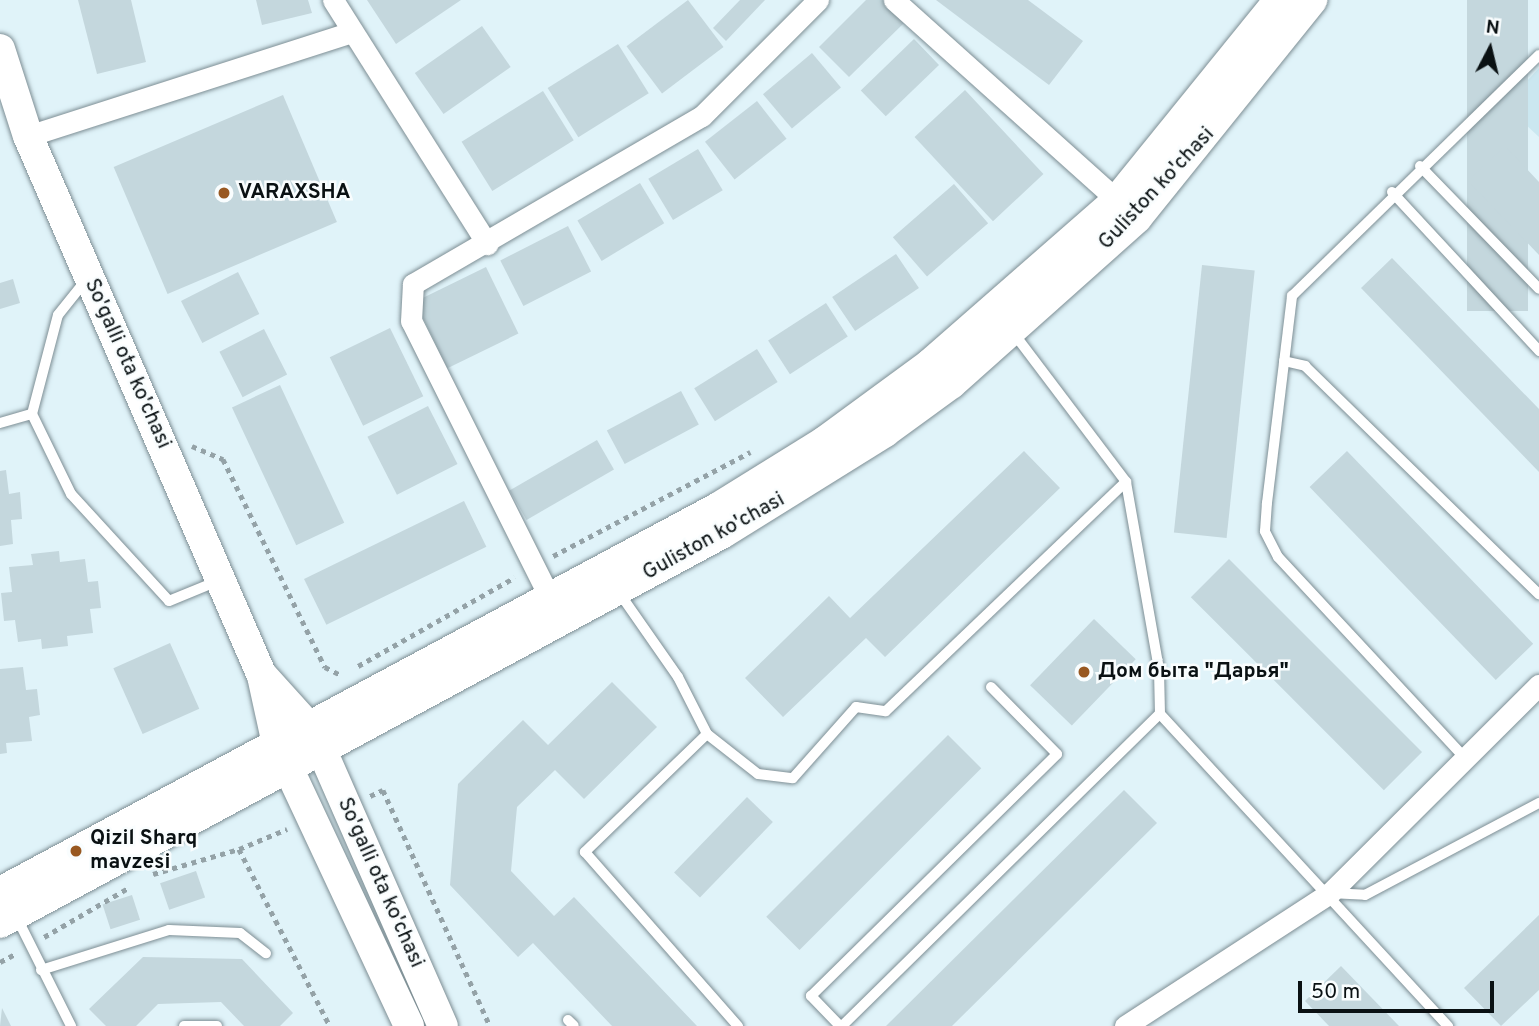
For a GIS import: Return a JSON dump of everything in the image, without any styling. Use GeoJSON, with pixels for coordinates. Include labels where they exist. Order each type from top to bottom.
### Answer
{"type":"FeatureCollection","features":[{"type":"Feature","properties":{"kind":"main road","name":"Guliston ko'chasi"},"geometry":{"type":"LineString","coordinates":[[1127,209],[1279,0]]}},
{"type":"Feature","properties":{"kind":"main road","name":"Guliston ko'chasi"},"geometry":{"type":"LineString","coordinates":[[5,905],[317,740],[612,579],[825,442],[1003,321],[1127,209],[1312,0]]}},
{"type":"Feature","properties":{"kind":"main road","name":"So'galli ota ko'chasi"},"geometry":{"type":"LineString","coordinates":[[0,49],[28,136],[262,676],[283,757],[409,1026]]}},
{"type":"Feature","properties":{"kind":"main road","name":"So'galli ota ko'chasi"},"geometry":{"type":"LineString","coordinates":[[262,676],[317,740],[443,1026]]}},
{"type":"Feature","properties":{"kind":"street"},"geometry":{"type":"LineString","coordinates":[[333,0],[487,244]]}},
{"type":"Feature","properties":{"kind":"street"},"geometry":{"type":"LineString","coordinates":[[555,609],[409,313],[409,295],[421,275],[487,244],[702,116],[818,0]]}},
{"type":"Feature","properties":{"kind":"street"},"geometry":{"type":"LineString","coordinates":[[894,0],[1127,209]]}},
{"type":"Feature","properties":{"kind":"street"},"geometry":{"type":"LineString","coordinates":[[28,136],[352,32]]}},
{"type":"Feature","properties":{"kind":"street"},"geometry":{"type":"LineString","coordinates":[[1125,1026],[1330,893],[1463,756],[1539,685]]}},
{"type":"Feature","properties":{"kind":"lane"},"geometry":{"type":"LineString","coordinates":[[1463,756],[1278,557],[1265,531],[1292,296],[1392,192],[1539,55]]}},
{"type":"Feature","properties":{"kind":"lane"},"geometry":{"type":"LineString","coordinates":[[1420,166],[1539,289]]}},
{"type":"Feature","properties":{"kind":"lane"},"geometry":{"type":"LineString","coordinates":[[1392,192],[1539,351]]}},
{"type":"Feature","properties":{"kind":"lane"},"geometry":{"type":"LineString","coordinates":[[89,277],[58,315],[32,414],[71,494],[169,601],[221,580]]}},
{"type":"Feature","properties":{"kind":"lane"},"geometry":{"type":"LineString","coordinates":[[1003,321],[1126,482],[1159,670],[1160,714],[1330,893],[1448,1026]]}},
{"type":"Feature","properties":{"kind":"lane"},"geometry":{"type":"LineString","coordinates":[[1284,361],[1305,366],[1539,594]]}},
{"type":"Feature","properties":{"kind":"lane"},"geometry":{"type":"LineString","coordinates":[[0,422],[32,414]]}},
{"type":"Feature","properties":{"kind":"lane"},"geometry":{"type":"LineString","coordinates":[[612,579],[678,677],[707,734],[758,774],[793,778],[856,706],[886,711],[1126,482]]}},
{"type":"Feature","properties":{"kind":"lane"},"geometry":{"type":"LineString","coordinates":[[991,687],[1057,754],[811,996],[841,1026],[1160,714]]}},
{"type":"Feature","properties":{"kind":"lane"},"geometry":{"type":"LineString","coordinates":[[707,734],[585,852],[738,1026]]}},
{"type":"Feature","properties":{"kind":"lane"},"geometry":{"type":"LineString","coordinates":[[1330,893],[1365,895],[1539,803]]}},
{"type":"Feature","properties":{"kind":"lane"},"geometry":{"type":"LineString","coordinates":[[5,905],[71,1026]]}},
{"type":"Feature","properties":{"kind":"lane"},"geometry":{"type":"LineString","coordinates":[[41,970],[169,930],[240,933],[266,953]]}},
{"type":"Feature","properties":{"kind":"lane"},"geometry":{"type":"LineString","coordinates":[[184,1026],[217,1026]]}},
{"type":"Feature","properties":{"kind":"path"},"geometry":{"type":"LineString","coordinates":[[184,433],[189,445],[223,459],[325,667],[338,677],[534,566],[764,444]]}},
{"type":"Feature","properties":{"kind":"shaded area"},"geometry":{"type":"Polygon","coordinates":[[[1539,68],[1539,137],[1505,105],[1539,68]]]}},
{"type":"Feature","properties":{"kind":"building"},"geometry":{"type":"Polygon","coordinates":[[[78,0],[131,0],[146,62],[97,74],[78,0]]]}},
{"type":"Feature","properties":{"kind":"building"},"geometry":{"type":"Polygon","coordinates":[[[256,0],[308,0],[312,13],[262,25],[256,0]]]}},
{"type":"Feature","properties":{"kind":"building"},"geometry":{"type":"Polygon","coordinates":[[[367,0],[461,0],[396,44],[367,0]]]}},
{"type":"Feature","properties":{"kind":"building"},"geometry":{"type":"Polygon","coordinates":[[[688,0],[724,47],[662,93],[627,46],[688,0]]]}},
{"type":"Feature","properties":{"kind":"building"},"geometry":{"type":"Polygon","coordinates":[[[740,0],[765,0],[726,41],[713,28],[740,0]]]}},
{"type":"Feature","properties":{"kind":"building"},"geometry":{"type":"Polygon","coordinates":[[[866,0],[883,0],[905,22],[849,77],[819,47],[866,0]]]}},
{"type":"Feature","properties":{"kind":"building"},"geometry":{"type":"Polygon","coordinates":[[[936,0],[1028,0],[1083,41],[1049,85],[936,0]]]}},
{"type":"Feature","properties":{"kind":"building"},"geometry":{"type":"Polygon","coordinates":[[[1467,0],[1528,0],[1528,311],[1467,311],[1467,0]]]}},
{"type":"Feature","properties":{"kind":"building"},"geometry":{"type":"Polygon","coordinates":[[[482,26],[511,67],[444,114],[415,73],[482,26]]]}},
{"type":"Feature","properties":{"kind":"building"},"geometry":{"type":"Polygon","coordinates":[[[914,39],[939,65],[886,116],[861,90],[914,39]]]}},
{"type":"Feature","properties":{"kind":"building"},"geometry":{"type":"Polygon","coordinates":[[[618,44],[649,93],[578,137],[548,88],[618,44]]]}},
{"type":"Feature","properties":{"kind":"building"},"geometry":{"type":"Polygon","coordinates":[[[812,53],[841,87],[792,129],[763,94],[812,53]]]}},
{"type":"Feature","properties":{"kind":"building"},"geometry":{"type":"Polygon","coordinates":[[[965,90],[1043,174],[993,221],[915,137],[965,90]]]}},
{"type":"Feature","properties":{"kind":"building"},"geometry":{"type":"Polygon","coordinates":[[[543,91],[574,140],[492,191],[462,142],[543,91]]]}},
{"type":"Feature","properties":{"kind":"building"},"geometry":{"type":"Polygon","coordinates":[[[283,95],[337,222],[168,294],[114,167],[283,95]]]}},
{"type":"Feature","properties":{"kind":"building"},"geometry":{"type":"Polygon","coordinates":[[[757,101],[787,139],[735,179],[705,142],[757,101]]]}},
{"type":"Feature","properties":{"kind":"building"},"geometry":{"type":"Polygon","coordinates":[[[1505,146],[1539,182],[1539,255],[1468,181],[1505,146]]]}},
{"type":"Feature","properties":{"kind":"building"},"geometry":{"type":"Polygon","coordinates":[[[698,149],[723,190],[673,220],[648,179],[698,149]]]}},
{"type":"Feature","properties":{"kind":"building"},"geometry":{"type":"Polygon","coordinates":[[[640,183],[664,223],[602,261],[577,221],[640,183]]]}},
{"type":"Feature","properties":{"kind":"building"},"geometry":{"type":"Polygon","coordinates":[[[954,184],[988,223],[927,276],[893,237],[954,184]]]}},
{"type":"Feature","properties":{"kind":"building"},"geometry":{"type":"Polygon","coordinates":[[[568,226],[591,271],[523,306],[500,261],[568,226]]]}},
{"type":"Feature","properties":{"kind":"building"},"geometry":{"type":"Polygon","coordinates":[[[896,254],[919,288],[855,331],[832,297],[896,254]]]}},
{"type":"Feature","properties":{"kind":"building"},"geometry":{"type":"Polygon","coordinates":[[[1392,258],[1539,409],[1539,472],[1361,288],[1392,258]]]}},
{"type":"Feature","properties":{"kind":"building"},"geometry":{"type":"Polygon","coordinates":[[[1202,265],[1255,271],[1227,538],[1174,533],[1202,265]]]}},
{"type":"Feature","properties":{"kind":"building"},"geometry":{"type":"Polygon","coordinates":[[[486,267],[518,334],[447,368],[415,302],[486,267]]]}},
{"type":"Feature","properties":{"kind":"building"},"geometry":{"type":"Polygon","coordinates":[[[238,272],[259,314],[202,343],[181,301],[238,272]]]}},
{"type":"Feature","properties":{"kind":"building"},"geometry":{"type":"Polygon","coordinates":[[[13,279],[20,303],[0,309],[0,283],[13,279]]]}},
{"type":"Feature","properties":{"kind":"building"},"geometry":{"type":"Polygon","coordinates":[[[826,303],[848,337],[790,374],[768,341],[826,303]]]}},
{"type":"Feature","properties":{"kind":"building"},"geometry":{"type":"Polygon","coordinates":[[[390,328],[423,396],[363,426],[330,357],[390,328]]]}},
{"type":"Feature","properties":{"kind":"building"},"geometry":{"type":"Polygon","coordinates":[[[264,329],[287,374],[243,397],[219,352],[264,329]]]}},
{"type":"Feature","properties":{"kind":"building"},"geometry":{"type":"Polygon","coordinates":[[[757,349],[778,382],[715,421],[694,388],[757,349]]]}},
{"type":"Feature","properties":{"kind":"building"},"geometry":{"type":"Polygon","coordinates":[[[280,385],[344,523],[296,545],[232,407],[280,385]]]}},
{"type":"Feature","properties":{"kind":"building"},"geometry":{"type":"Polygon","coordinates":[[[681,391],[699,425],[625,464],[607,430],[681,391]]]}},
{"type":"Feature","properties":{"kind":"building"},"geometry":{"type":"Polygon","coordinates":[[[428,406],[458,464],[397,495],[367,437],[428,406]]]}},
{"type":"Feature","properties":{"kind":"building"},"geometry":{"type":"Polygon","coordinates":[[[597,440],[614,469],[527,520],[510,490],[597,440]]]}},
{"type":"Feature","properties":{"kind":"building"},"geometry":{"type":"Polygon","coordinates":[[[1024,451],[1060,488],[885,657],[866,638],[783,717],[745,678],[829,596],[850,618],[1024,451]]]}},
{"type":"Feature","properties":{"kind":"building"},"geometry":{"type":"Polygon","coordinates":[[[1347,451],[1533,644],[1496,680],[1310,487],[1347,451]]]}},
{"type":"Feature","properties":{"kind":"building"},"geometry":{"type":"Polygon","coordinates":[[[6,470],[9,494],[20,492],[22,519],[11,520],[13,544],[0,546],[0,471],[6,470]]]}},
{"type":"Feature","properties":{"kind":"building"},"geometry":{"type":"Polygon","coordinates":[[[464,501],[486,547],[326,625],[304,579],[464,501]]]}},
{"type":"Feature","properties":{"kind":"building"},"geometry":{"type":"Polygon","coordinates":[[[59,551],[60,562],[85,559],[88,582],[98,581],[101,608],[90,609],[93,633],[67,636],[68,646],[42,649],[41,639],[18,642],[15,620],[4,621],[1,593],[12,592],[9,567],[33,565],[31,554],[59,551]]]}},
{"type":"Feature","properties":{"kind":"building"},"geometry":{"type":"Polygon","coordinates":[[[1229,559],[1422,752],[1384,790],[1191,597],[1229,559]]]}},
{"type":"Feature","properties":{"kind":"building","name":"Дом быта \"Дарья\""},"geometry":{"type":"Polygon","coordinates":[[[1094,619],[1136,659],[1072,725],[1030,685],[1094,619]]]}},
{"type":"Feature","properties":{"kind":"building"},"geometry":{"type":"Polygon","coordinates":[[[170,643],[199,709],[143,734],[113,668],[170,643]]]}},
{"type":"Feature","properties":{"kind":"building"},"geometry":{"type":"Polygon","coordinates":[[[23,667],[26,690],[37,689],[40,715],[29,717],[32,741],[6,743],[7,753],[0,754],[0,669],[23,667]]]}},
{"type":"Feature","properties":{"kind":"building"},"geometry":{"type":"Polygon","coordinates":[[[612,682],[657,727],[584,799],[555,770],[517,807],[511,871],[554,916],[574,897],[697,1026],[612,1026],[533,943],[518,957],[450,885],[458,784],[523,720],[548,745],[612,682]]]}},
{"type":"Feature","properties":{"kind":"building"},"geometry":{"type":"Polygon","coordinates":[[[948,735],[981,768],[800,950],[766,917],[948,735]]]}},
{"type":"Feature","properties":{"kind":"building"},"geometry":{"type":"Polygon","coordinates":[[[1124,790],[1157,823],[952,1026],[886,1026],[1124,790]]]}},
{"type":"Feature","properties":{"kind":"building"},"geometry":{"type":"Polygon","coordinates":[[[747,797],[773,822],[700,898],[674,873],[747,797]]]}},
{"type":"Feature","properties":{"kind":"building"},"geometry":{"type":"Polygon","coordinates":[[[196,871],[205,897],[169,910],[160,883],[196,871]]]}},
{"type":"Feature","properties":{"kind":"building"},"geometry":{"type":"Polygon","coordinates":[[[132,895],[140,920],[111,929],[103,905],[132,895]]]}},
{"type":"Feature","properties":{"kind":"building"},"geometry":{"type":"Polygon","coordinates":[[[1539,915],[1539,990],[1501,1026],[1464,988],[1539,915]]]}},
{"type":"Feature","properties":{"kind":"building"},"geometry":{"type":"Polygon","coordinates":[[[143,957],[242,959],[293,1013],[280,1026],[244,1026],[221,1002],[158,1004],[136,1026],[106,1026],[89,1009],[143,957]]]}},
{"type":"Feature","properties":{"kind":"building"},"geometry":{"type":"Polygon","coordinates":[[[1341,966],[1399,1026],[1329,1026],[1305,1001],[1341,966]]]}},
{"type":"Feature","properties":{"kind":"building"},"geometry":{"type":"Polygon","coordinates":[[[2,1008],[11,1026],[0,1026],[2,1008]]]}},
{"type":"Feature","properties":{"kind":"place","name":"VARAXSHA"},"geometry":{"type":"Point","coordinates":[224,193]}},
{"type":"Feature","properties":{"kind":"place","name":"Дом быта \"Дарья\""},"geometry":{"type":"Point","coordinates":[1084,672]}},
{"type":"Feature","properties":{"kind":"place","name":"Qizil Sharq mavzesi"},"geometry":{"type":"Point","coordinates":[76,851]}}]}
